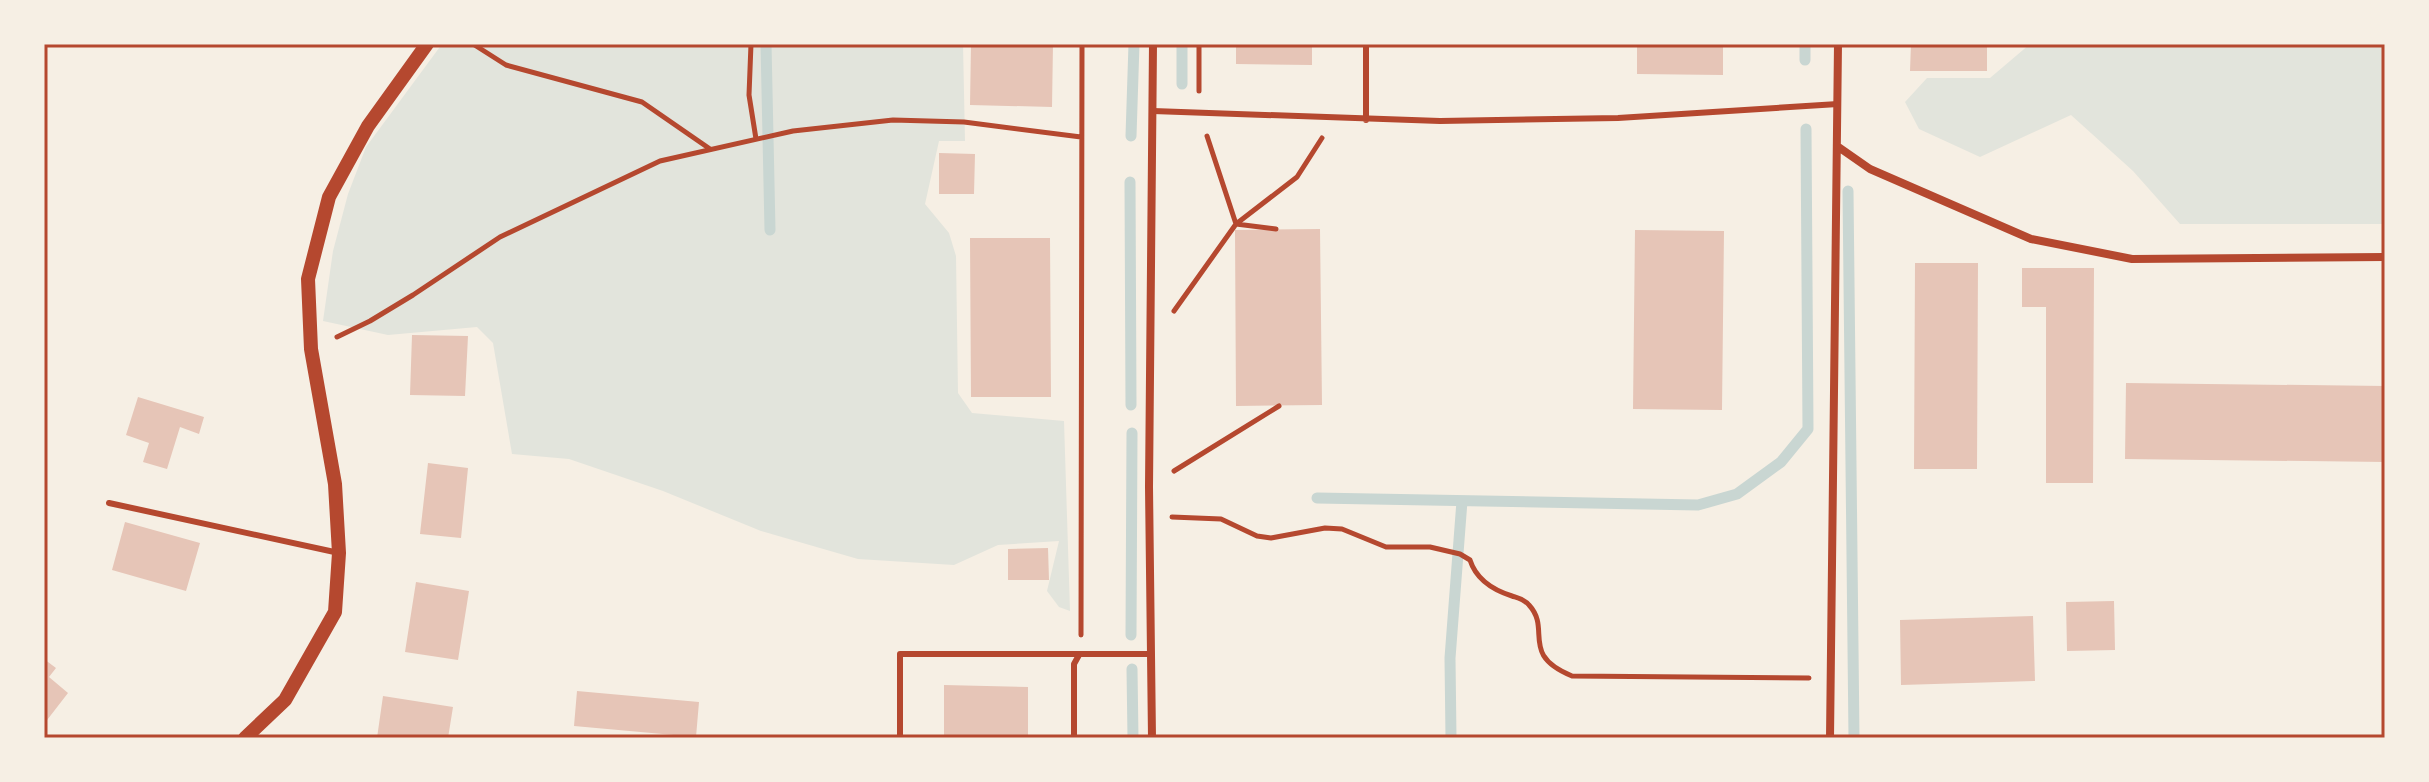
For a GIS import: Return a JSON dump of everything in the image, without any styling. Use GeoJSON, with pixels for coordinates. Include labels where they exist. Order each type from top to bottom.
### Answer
{"type":"FeatureCollection","features":[{"type":"Feature","properties":{"kind":"street"},"geometry":{"type":"LineString","coordinates":[[245,738],[285,700],[335,612],[339,553],[335,484],[311,349],[308,279],[329,197],[368,126],[427,44]]}},
{"type":"Feature","properties":{"kind":"street"},"geometry":{"type":"LineString","coordinates":[[1152,738],[1149,487],[1153,44]]}},
{"type":"Feature","properties":{"kind":"street"},"geometry":{"type":"LineString","coordinates":[[1830,738],[1838,44]]}},
{"type":"Feature","properties":{"kind":"street"},"geometry":{"type":"LineString","coordinates":[[1837,146],[1870,169],[2031,239],[2132,259],[2385,257]]}},
{"type":"Feature","properties":{"kind":"lane"},"geometry":{"type":"LineString","coordinates":[[1366,44],[1366,120]]}},
{"type":"Feature","properties":{"kind":"lane"},"geometry":{"type":"LineString","coordinates":[[1153,111],[1366,120],[1618,118],[1838,104]]}},
{"type":"Feature","properties":{"kind":"lane"},"geometry":{"type":"LineString","coordinates":[[109,503],[339,553]]}},
{"type":"Feature","properties":{"kind":"lane"},"geometry":{"type":"LineString","coordinates":[[900,738],[900,654],[1151,654]]}},
{"type":"Feature","properties":{"kind":"lane"},"geometry":{"type":"LineString","coordinates":[[1074,738],[1074,664],[1079,655]]}},
{"type":"Feature","properties":{"kind":"path"},"geometry":{"type":"LineString","coordinates":[[473,44],[506,65],[642,102],[711,149]]}},
{"type":"Feature","properties":{"kind":"path"},"geometry":{"type":"LineString","coordinates":[[751,44],[749,95],[756,139]]}},
{"type":"Feature","properties":{"kind":"path"},"geometry":{"type":"LineString","coordinates":[[1079,655],[1082,621],[1082,44]]}},
{"type":"Feature","properties":{"kind":"path"},"geometry":{"type":"LineString","coordinates":[[1199,44],[1199,112],[1236,224]]}},
{"type":"Feature","properties":{"kind":"path"},"geometry":{"type":"LineString","coordinates":[[1151,328],[1172,314],[1236,224],[1297,177],[1336,117]]}},
{"type":"Feature","properties":{"kind":"path"},"geometry":{"type":"LineString","coordinates":[[311,349],[370,321],[455,269],[500,237],[660,161],[793,131],[893,120],[964,122],[1081,137]]}},
{"type":"Feature","properties":{"kind":"path"},"geometry":{"type":"LineString","coordinates":[[1236,224],[1276,229]]}},
{"type":"Feature","properties":{"kind":"path"},"geometry":{"type":"LineString","coordinates":[[1149,487],[1279,406]]}},
{"type":"Feature","properties":{"kind":"path"},"geometry":{"type":"LineString","coordinates":[[1149,517],[1221,519],[1257,536],[1271,538],[1325,528],[1342,529],[1386,547],[1430,547],[1458,554],[1470,560],[1474,573],[1498,591],[1527,603],[1534,612],[1545,660],[1572,676],[1830,678]]}},
{"type":"Feature","properties":{"kind":"shaded area"},"geometry":{"type":"Polygon","coordinates":[[[442,44],[963,44],[965,141],[939,141],[925,204],[949,233],[956,256],[958,393],[972,413],[1064,421],[1070,611],[1059,607],[1047,591],[1059,541],[998,545],[954,565],[858,559],[761,531],[663,491],[569,459],[512,454],[493,343],[477,327],[388,335],[323,321],[333,251],[348,194],[366,147],[442,44]]]}},
{"type":"Feature","properties":{"kind":"shaded area"},"geometry":{"type":"Polygon","coordinates":[[[2030,44],[2385,44],[2385,224],[2180,224],[2133,171],[2071,115],[1980,157],[1919,129],[1905,102],[1927,78],[1990,78],[2030,44]]]}},
{"type":"Feature","properties":{"kind":"building"},"geometry":{"type":"Polygon","coordinates":[[[971,44],[1053,44],[1052,107],[970,105],[971,44]]]}},
{"type":"Feature","properties":{"kind":"building"},"geometry":{"type":"Polygon","coordinates":[[[1236,44],[1312,44],[1312,65],[1236,64],[1236,44]]]}},
{"type":"Feature","properties":{"kind":"building"},"geometry":{"type":"Polygon","coordinates":[[[1637,44],[1723,44],[1723,75],[1637,74],[1637,44]]]}},
{"type":"Feature","properties":{"kind":"building"},"geometry":{"type":"Polygon","coordinates":[[[1911,44],[1987,44],[1987,71],[1910,71],[1911,44]]]}},
{"type":"Feature","properties":{"kind":"building"},"geometry":{"type":"Polygon","coordinates":[[[939,153],[975,154],[974,194],[939,194],[939,153]]]}},
{"type":"Feature","properties":{"kind":"building"},"geometry":{"type":"Polygon","coordinates":[[[1320,229],[1322,405],[1236,406],[1235,230],[1320,229]]]}},
{"type":"Feature","properties":{"kind":"building"},"geometry":{"type":"Polygon","coordinates":[[[1635,230],[1724,231],[1722,410],[1633,409],[1635,230]]]}},
{"type":"Feature","properties":{"kind":"building"},"geometry":{"type":"Polygon","coordinates":[[[970,238],[1050,238],[1051,397],[971,397],[970,238]]]}},
{"type":"Feature","properties":{"kind":"building"},"geometry":{"type":"Polygon","coordinates":[[[1915,263],[1978,263],[1977,469],[1914,469],[1915,263]]]}},
{"type":"Feature","properties":{"kind":"building"},"geometry":{"type":"Polygon","coordinates":[[[2022,268],[2094,268],[2093,483],[2046,483],[2046,307],[2022,307],[2022,268]]]}},
{"type":"Feature","properties":{"kind":"building"},"geometry":{"type":"Polygon","coordinates":[[[412,335],[468,336],[465,396],[410,395],[412,335]]]}},
{"type":"Feature","properties":{"kind":"building"},"geometry":{"type":"Polygon","coordinates":[[[2126,383],[2385,386],[2385,462],[2125,459],[2126,383]]]}},
{"type":"Feature","properties":{"kind":"building"},"geometry":{"type":"Polygon","coordinates":[[[138,397],[204,417],[199,434],[180,427],[167,469],[143,462],[149,443],[126,435],[138,397]]]}},
{"type":"Feature","properties":{"kind":"building"},"geometry":{"type":"Polygon","coordinates":[[[428,463],[468,468],[461,538],[420,534],[428,463]]]}},
{"type":"Feature","properties":{"kind":"building"},"geometry":{"type":"Polygon","coordinates":[[[125,522],[200,543],[186,591],[112,570],[125,522]]]}},
{"type":"Feature","properties":{"kind":"building"},"geometry":{"type":"Polygon","coordinates":[[[1048,548],[1049,580],[1008,580],[1008,549],[1048,548]]]}},
{"type":"Feature","properties":{"kind":"building"},"geometry":{"type":"Polygon","coordinates":[[[416,582],[469,591],[458,660],[405,652],[416,582]]]}},
{"type":"Feature","properties":{"kind":"building"},"geometry":{"type":"Polygon","coordinates":[[[2114,601],[2115,650],[2067,651],[2066,602],[2114,601]]]}},
{"type":"Feature","properties":{"kind":"building"},"geometry":{"type":"Polygon","coordinates":[[[2033,616],[2035,681],[1901,685],[1900,620],[2033,616]]]}},
{"type":"Feature","properties":{"kind":"building"},"geometry":{"type":"Polygon","coordinates":[[[44,659],[56,668],[49,677],[68,693],[44,724],[44,659]]]}},
{"type":"Feature","properties":{"kind":"building"},"geometry":{"type":"Polygon","coordinates":[[[944,685],[1028,687],[1028,738],[944,738],[944,685]]]}},
{"type":"Feature","properties":{"kind":"building"},"geometry":{"type":"Polygon","coordinates":[[[577,691],[699,702],[696,737],[574,726],[577,691]]]}},
{"type":"Feature","properties":{"kind":"building"},"geometry":{"type":"Polygon","coordinates":[[[383,696],[453,707],[448,738],[377,738],[383,696]]]}},
{"type":"Feature","properties":{"kind":"waterway"},"geometry":{"type":"LineString","coordinates":[[766,44],[770,230]]}},
{"type":"Feature","properties":{"kind":"waterway"},"geometry":{"type":"LineString","coordinates":[[1131,136],[1134,44]]}},
{"type":"Feature","properties":{"kind":"waterway"},"geometry":{"type":"LineString","coordinates":[[1182,44],[1182,84]]}},
{"type":"Feature","properties":{"kind":"waterway"},"geometry":{"type":"LineString","coordinates":[[1805,44],[1805,60]]}},
{"type":"Feature","properties":{"kind":"waterway"},"geometry":{"type":"LineString","coordinates":[[1317,498],[1698,505],[1737,494],[1781,462],[1808,429],[1806,129]]}},
{"type":"Feature","properties":{"kind":"waterway"},"geometry":{"type":"LineString","coordinates":[[1130,182],[1131,405]]}},
{"type":"Feature","properties":{"kind":"waterway"},"geometry":{"type":"LineString","coordinates":[[1848,191],[1854,738]]}},
{"type":"Feature","properties":{"kind":"waterway"},"geometry":{"type":"LineString","coordinates":[[1131,635],[1132,433]]}},
{"type":"Feature","properties":{"kind":"waterway"},"geometry":{"type":"LineString","coordinates":[[1451,738],[1450,658],[1462,501]]}},
{"type":"Feature","properties":{"kind":"waterway"},"geometry":{"type":"LineString","coordinates":[[1132,669],[1133,738]]}}]}
